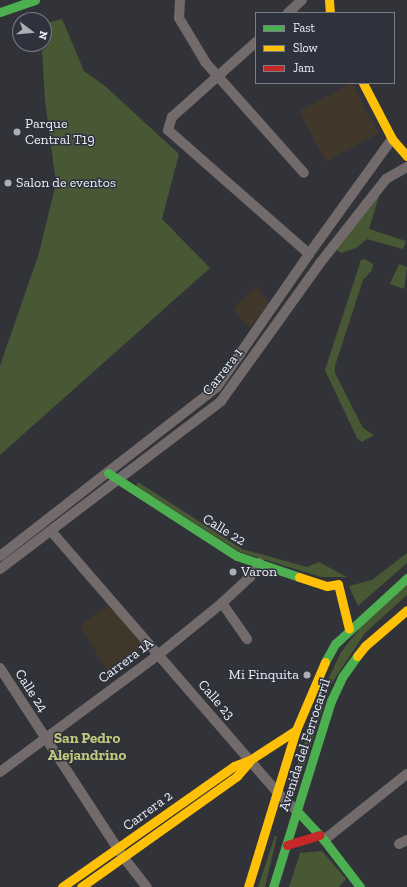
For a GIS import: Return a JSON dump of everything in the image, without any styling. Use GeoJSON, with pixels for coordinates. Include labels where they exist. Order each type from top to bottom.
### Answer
{"type":"FeatureCollection","features":[{"type":"Feature","properties":{"kind":"main road"},"geometry":{"type":"LineString","coordinates":[[0,12],[35,0]]}},
{"type":"Feature","properties":{"kind":"main road"},"geometry":{"type":"LineString","coordinates":[[329,0],[330,12]]}},
{"type":"Feature","properties":{"kind":"main road"},"geometry":{"type":"LineString","coordinates":[[364,84],[392,139],[407,156]]}},
{"type":"Feature","properties":{"kind":"main road","name":"Calle 22"},"geometry":{"type":"LineString","coordinates":[[108,473],[237,556],[328,586],[338,584],[349,629]]}},
{"type":"Feature","properties":{"kind":"main road","name":"Avenida del Ferrocarril"},"geometry":{"type":"LineString","coordinates":[[248,887],[278,793],[296,730],[317,678],[335,644],[349,629],[407,578]]}},
{"type":"Feature","properties":{"kind":"main road","name":"Avenida del Ferrocarril"},"geometry":{"type":"LineString","coordinates":[[272,887],[298,812],[331,701],[342,677],[365,646],[407,610]]}},
{"type":"Feature","properties":{"kind":"main road","name":"Carrera 2"},"geometry":{"type":"LineString","coordinates":[[81,887],[234,766],[250,760],[296,730]]}},
{"type":"Feature","properties":{"kind":"main road","name":"Calle 23"},"geometry":{"type":"LineString","coordinates":[[298,812],[322,838],[360,887]]}},
{"type":"Feature","properties":{"kind":"main road"},"geometry":{"type":"LineString","coordinates":[[287,845],[304,838],[322,838]]}},
{"type":"Feature","properties":{"kind":"main road","name":"Carrera 2"},"geometry":{"type":"LineString","coordinates":[[62,887],[121,854]]}},
{"type":"Feature","properties":{"kind":"street"},"geometry":{"type":"LineString","coordinates":[[180,0],[179,18],[206,63],[304,173]]}},
{"type":"Feature","properties":{"kind":"street"},"geometry":{"type":"LineString","coordinates":[[289,12],[302,0]]}},
{"type":"Feature","properties":{"kind":"street"},"geometry":{"type":"LineString","coordinates":[[255,43],[172,117],[168,130],[309,254]]}},
{"type":"Feature","properties":{"kind":"street","name":"Carrera 1"},"geometry":{"type":"LineString","coordinates":[[0,556],[217,387],[309,254],[392,139]]}},
{"type":"Feature","properties":{"kind":"street","name":"Carrera 1"},"geometry":{"type":"LineString","coordinates":[[0,570],[221,401],[320,263],[386,179],[407,167]]}},
{"type":"Feature","properties":{"kind":"street","name":"Calle 23"},"geometry":{"type":"LineString","coordinates":[[51,531],[278,793],[298,812]]}},
{"type":"Feature","properties":{"kind":"street","name":"Carrera 1A"},"geometry":{"type":"LineString","coordinates":[[0,772],[158,655],[222,603],[250,577],[259,563]]}},
{"type":"Feature","properties":{"kind":"street"},"geometry":{"type":"LineString","coordinates":[[222,603],[247,639]]}},
{"type":"Feature","properties":{"kind":"street","name":"Calle 24"},"geometry":{"type":"LineString","coordinates":[[0,668],[121,854],[147,887]]}},
{"type":"Feature","properties":{"kind":"street"},"geometry":{"type":"LineString","coordinates":[[322,838],[407,774]]}},
{"type":"Feature","properties":{"kind":"shaded area"},"geometry":{"type":"Polygon","coordinates":[[[353,84],[379,133],[326,161],[299,111],[353,84]]]}},
{"type":"Feature","properties":{"kind":"shaded area"},"geometry":{"type":"Polygon","coordinates":[[[257,286],[269,303],[250,328],[233,309],[257,286]]]}},
{"type":"Feature","properties":{"kind":"shaded area"},"geometry":{"type":"Polygon","coordinates":[[[110,604],[146,646],[108,673],[80,626],[110,604]]]}},
{"type":"Feature","properties":{"kind":"green space"},"geometry":{"type":"Polygon","coordinates":[[[62,19],[84,71],[105,86],[179,154],[162,219],[210,268],[0,455],[0,366],[39,253],[56,183],[45,100],[42,52],[52,52],[52,22],[62,19]]]}},
{"type":"Feature","properties":{"kind":"green space"},"geometry":{"type":"Polygon","coordinates":[[[382,186],[369,229],[406,241],[403,249],[367,239],[356,248],[341,253],[334,248],[382,186]]]}},
{"type":"Feature","properties":{"kind":"green space"},"geometry":{"type":"Polygon","coordinates":[[[365,259],[373,264],[372,270],[363,280],[335,366],[335,373],[363,428],[374,435],[362,442],[357,438],[325,370],[361,260],[365,259]]]}},
{"type":"Feature","properties":{"kind":"green space"},"geometry":{"type":"Polygon","coordinates":[[[399,264],[407,267],[404,289],[390,284],[399,264]]]}},
{"type":"Feature","properties":{"kind":"green space"},"geometry":{"type":"Polygon","coordinates":[[[138,482],[242,549],[307,567],[319,562],[347,577],[321,577],[240,552],[136,486],[138,482]]]}},
{"type":"Feature","properties":{"kind":"green space"},"geometry":{"type":"Polygon","coordinates":[[[407,553],[407,563],[358,606],[349,586],[372,580],[407,553]]]}},
{"type":"Feature","properties":{"kind":"green space"},"geometry":{"type":"Polygon","coordinates":[[[407,585],[407,595],[365,633],[330,686],[296,791],[291,785],[318,701],[341,652],[360,628],[407,585]]]}},
{"type":"Feature","properties":{"kind":"green space"},"geometry":{"type":"Polygon","coordinates":[[[275,836],[277,836],[265,887],[258,887],[275,836]]]}},
{"type":"Feature","properties":{"kind":"green space"},"geometry":{"type":"Polygon","coordinates":[[[322,851],[346,879],[339,887],[289,887],[300,853],[322,851]]]}},
{"type":"Feature","properties":{"kind":"traffic: fast"},"geometry":{"type":"LineString","coordinates":[[0,12],[35,0]]}},
{"type":"Feature","properties":{"kind":"traffic: fast"},"geometry":{"type":"LineString","coordinates":[[108,473],[237,556],[299,577]]}},
{"type":"Feature","properties":{"kind":"traffic: fast"},"geometry":{"type":"LineString","coordinates":[[325,662],[335,644],[407,578]]}},
{"type":"Feature","properties":{"kind":"traffic: fast"},"geometry":{"type":"LineString","coordinates":[[273,887],[331,701],[342,677],[357,656]]}},
{"type":"Feature","properties":{"kind":"traffic: fast"},"geometry":{"type":"LineString","coordinates":[[298,812],[324,840],[360,887]]}},
{"type":"Feature","properties":{"kind":"traffic: slow"},"geometry":{"type":"LineString","coordinates":[[329,0],[330,12]]}},
{"type":"Feature","properties":{"kind":"traffic: slow"},"geometry":{"type":"LineString","coordinates":[[364,84],[392,139],[407,156]]}},
{"type":"Feature","properties":{"kind":"traffic: slow"},"geometry":{"type":"LineString","coordinates":[[299,577],[327,586],[338,584],[349,629]]}},
{"type":"Feature","properties":{"kind":"traffic: slow"},"geometry":{"type":"LineString","coordinates":[[357,656],[365,646],[407,610]]}},
{"type":"Feature","properties":{"kind":"traffic: slow"},"geometry":{"type":"LineString","coordinates":[[248,887],[296,730],[325,662]]}},
{"type":"Feature","properties":{"kind":"traffic: slow"},"geometry":{"type":"LineString","coordinates":[[62,887],[234,766],[250,760],[296,730]]}},
{"type":"Feature","properties":{"kind":"traffic: slow"},"geometry":{"type":"LineString","coordinates":[[81,887],[237,776],[249,762]]}},
{"type":"Feature","properties":{"kind":"traffic: jam"},"geometry":{"type":"LineString","coordinates":[[287,845],[320,835]]}},
{"type":"Feature","properties":{"kind":"place","name":"Parque Central T19"},"geometry":{"type":"Point","coordinates":[17,132]}},
{"type":"Feature","properties":{"kind":"place","name":"Salon de eventos"},"geometry":{"type":"Point","coordinates":[8,183]}},
{"type":"Feature","properties":{"kind":"place","name":"Varon"},"geometry":{"type":"Point","coordinates":[233,572]}},
{"type":"Feature","properties":{"kind":"place","name":"Mi Finquita"},"geometry":{"type":"Point","coordinates":[307,675]}},
{"type":"Feature","properties":{"kind":"district","name":"San Pedro Alejandrino"},"geometry":{"type":"Point","coordinates":[87,746]}}]}
